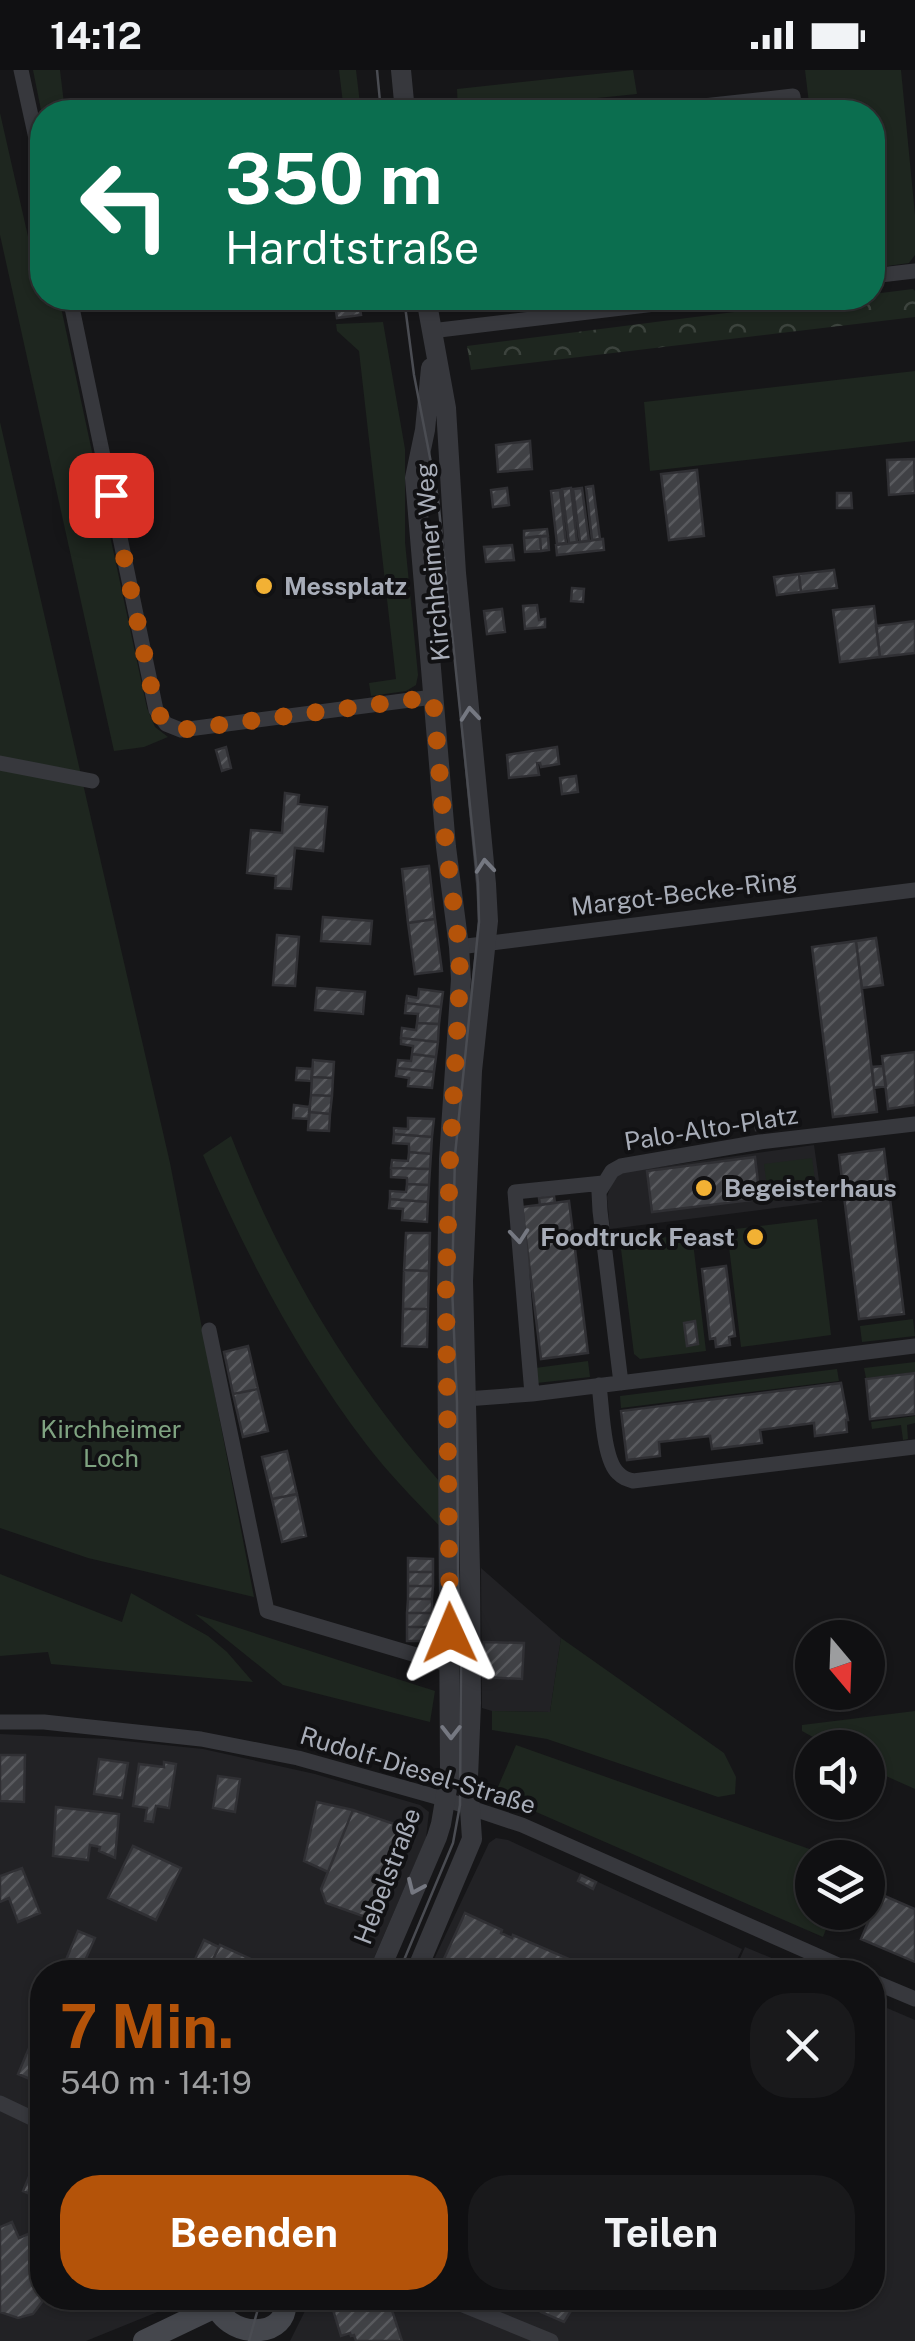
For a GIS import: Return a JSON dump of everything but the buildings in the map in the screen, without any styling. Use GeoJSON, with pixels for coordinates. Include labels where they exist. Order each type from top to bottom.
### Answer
{"type":"FeatureCollection","features":[{"type":"Feature","properties":{"kind":"main road"},"geometry":{"type":"LineString","coordinates":[[144,2341],[200,2310]]}},
{"type":"Feature","properties":{"kind":"main road"},"geometry":{"type":"LineString","coordinates":[[219,2310],[225,2323],[239,2332],[265,2337],[283,2310]]}},
{"type":"Feature","properties":{"kind":"street"},"geometry":{"type":"LineString","coordinates":[[20,70],[30,114]]}},
{"type":"Feature","properties":{"kind":"street"},"geometry":{"type":"LineString","coordinates":[[401,70],[404,100]]}},
{"type":"Feature","properties":{"kind":"street"},"geometry":{"type":"LineString","coordinates":[[757,100],[793,96],[794,100]]}},
{"type":"Feature","properties":{"kind":"street"},"geometry":{"type":"LineString","coordinates":[[885,274],[915,271]]}},
{"type":"Feature","properties":{"kind":"street"},"geometry":{"type":"LineString","coordinates":[[73,310],[156,710],[166,724],[180,730],[433,697]]}},
{"type":"Feature","properties":{"kind":"street","name":"Kirchheimer Weg"},"geometry":{"type":"LineString","coordinates":[[428,310],[446,408],[456,573],[488,921],[472,1071],[463,1282],[471,1809]]}},
{"type":"Feature","properties":{"kind":"street"},"geometry":{"type":"LineString","coordinates":[[431,331],[605,310]]}},
{"type":"Feature","properties":{"kind":"street","name":"Kirchheimer Weg"},"geometry":{"type":"LineString","coordinates":[[431,331],[429,392],[415,478],[460,979],[446,1290],[450,1771],[444,1799]]}},
{"type":"Feature","properties":{"kind":"street"},"geometry":{"type":"LineString","coordinates":[[0,763],[92,781]]}},
{"type":"Feature","properties":{"kind":"street","name":"Margot-Becke-Ring"},"geometry":{"type":"LineString","coordinates":[[459,946],[915,890]]}},
{"type":"Feature","properties":{"kind":"street","name":"Palo-Alto-Platz"},"geometry":{"type":"LineString","coordinates":[[621,1383],[599,1192],[612,1171],[636,1162],[760,1142],[915,1124]]}},
{"type":"Feature","properties":{"kind":"street"},"geometry":{"type":"LineString","coordinates":[[532,1394],[516,1192],[604,1184]]}},
{"type":"Feature","properties":{"kind":"street"},"geometry":{"type":"LineString","coordinates":[[208,1330],[267,1612],[450,1665]]}},
{"type":"Feature","properties":{"kind":"street"},"geometry":{"type":"LineString","coordinates":[[466,1400],[915,1346]]}},
{"type":"Feature","properties":{"kind":"street"},"geometry":{"type":"LineString","coordinates":[[599,1386],[612,1466],[632,1481],[915,1447]]}},
{"type":"Feature","properties":{"kind":"street","name":"Rudolf-Diesel-Straße"},"geometry":{"type":"LineString","coordinates":[[0,1722],[44,1722],[201,1738],[298,1758],[444,1799],[522,1825],[827,1960]]}},
{"type":"Feature","properties":{"kind":"street","name":"Hebelstraße"},"geometry":{"type":"LineString","coordinates":[[383,1960],[442,1824],[444,1799]]}},
{"type":"Feature","properties":{"kind":"street"},"geometry":{"type":"LineString","coordinates":[[421,1960],[469,1848],[471,1809]]}},
{"type":"Feature","properties":{"kind":"street"},"geometry":{"type":"LineString","coordinates":[[885,1986],[915,1999]]}},
{"type":"Feature","properties":{"kind":"street"},"geometry":{"type":"LineString","coordinates":[[0,2103],[30,2117]]}},
{"type":"Feature","properties":{"kind":"street"},"geometry":{"type":"LineString","coordinates":[[475,2310],[550,2341]]}},
{"type":"Feature","properties":{"kind":"shaded area"},"geometry":{"type":"Polygon","coordinates":[[[814,1145],[822,1202],[610,1229],[607,1197],[615,1173],[814,1145]]]}},
{"type":"Feature","properties":{"kind":"shaded area"},"geometry":{"type":"Polygon","coordinates":[[[481,1568],[561,1638],[550,1712],[482,1708],[481,1568]]]}},
{"type":"Feature","properties":{"kind":"shaded area"},"geometry":{"type":"Polygon","coordinates":[[[0,1734],[203,1749],[315,1774],[420,1805],[429,1812],[426,1838],[373,1960],[30,1960],[30,2310],[162,2310],[86,2341],[0,2341],[0,1734]]]}},
{"type":"Feature","properties":{"kind":"shaded area"},"geometry":{"type":"Polygon","coordinates":[[[496,1838],[508,1840],[742,1949],[737,1960],[434,1960],[489,1843],[496,1838]]]}},
{"type":"Feature","properties":{"kind":"shaded area"},"geometry":{"type":"Polygon","coordinates":[[[745,1947],[776,1960],[739,1960],[745,1947]]]}},
{"type":"Feature","properties":{"kind":"shaded area"},"geometry":{"type":"Polygon","coordinates":[[[885,2007],[915,2020],[915,2341],[290,2341],[305,2311],[885,2310],[885,2007]]]}},
{"type":"Feature","properties":{"kind":"green space"},"geometry":{"type":"Polygon","coordinates":[[[33,70],[60,70],[64,100],[39,100],[33,70]]]}},
{"type":"Feature","properties":{"kind":"green space"},"geometry":{"type":"Polygon","coordinates":[[[339,70],[356,70],[360,100],[343,100],[339,70]]]}},
{"type":"Feature","properties":{"kind":"green space"},"geometry":{"type":"Polygon","coordinates":[[[633,70],[637,94],[577,100],[457,100],[457,89],[633,70]]]}},
{"type":"Feature","properties":{"kind":"green space"},"geometry":{"type":"Polygon","coordinates":[[[805,70],[901,70],[915,215],[915,255],[909,263],[885,266],[885,100],[809,100],[805,70]]]}},
{"type":"Feature","properties":{"kind":"green space"},"geometry":{"type":"Polygon","coordinates":[[[0,113],[30,245],[30,310],[62,310],[147,708],[155,727],[168,737],[144,747],[114,751],[0,235],[0,113]]]}},
{"type":"Feature","properties":{"kind":"green space"},"geometry":{"type":"Polygon","coordinates":[[[913,289],[915,317],[471,370],[467,346],[750,310],[885,310],[885,292],[913,289]]]}},
{"type":"Feature","properties":{"kind":"green space"},"geometry":{"type":"Polygon","coordinates":[[[383,322],[405,449],[405,542],[418,675],[416,685],[406,691],[371,696],[369,683],[396,679],[359,351],[337,331],[336,324],[383,322]]]}},
{"type":"Feature","properties":{"kind":"green space"},"geometry":{"type":"Polygon","coordinates":[[[915,371],[915,441],[650,471],[644,402],[915,371]]]}},
{"type":"Feature","properties":{"kind":"green space","name":"Kirchheimer Loch"},"geometry":{"type":"Polygon","coordinates":[[[0,422],[170,1163],[254,1597],[88,1558],[0,1528],[0,422]]]}},
{"type":"Feature","properties":{"kind":"green space"},"geometry":{"type":"Polygon","coordinates":[[[231,1136],[273,1233],[324,1325],[383,1412],[450,1493],[449,1536],[366,1444],[318,1376],[276,1305],[203,1155],[231,1136]]]}},
{"type":"Feature","properties":{"kind":"green space"},"geometry":{"type":"Polygon","coordinates":[[[812,1158],[817,1194],[769,1201],[764,1164],[812,1158]]]}},
{"type":"Feature","properties":{"kind":"green space"},"geometry":{"type":"Polygon","coordinates":[[[817,1219],[831,1335],[741,1347],[727,1230],[817,1219]]]}},
{"type":"Feature","properties":{"kind":"green space"},"geometry":{"type":"Polygon","coordinates":[[[692,1234],[706,1351],[640,1359],[634,1354],[621,1249],[627,1242],[692,1234]]]}},
{"type":"Feature","properties":{"kind":"green space"},"geometry":{"type":"Polygon","coordinates":[[[913,1319],[915,1336],[862,1342],[860,1326],[913,1319]]]}},
{"type":"Feature","properties":{"kind":"green space"},"geometry":{"type":"Polygon","coordinates":[[[588,1361],[590,1377],[537,1383],[535,1368],[588,1361]]]}},
{"type":"Feature","properties":{"kind":"green space"},"geometry":{"type":"Polygon","coordinates":[[[915,1362],[915,1372],[866,1378],[864,1368],[915,1362]]]}},
{"type":"Feature","properties":{"kind":"green space"},"geometry":{"type":"Polygon","coordinates":[[[837,1369],[839,1381],[621,1408],[620,1396],[837,1369]]]}},
{"type":"Feature","properties":{"kind":"green space"},"geometry":{"type":"Polygon","coordinates":[[[915,1416],[915,1423],[907,1425],[908,1439],[903,1440],[901,1425],[872,1429],[871,1422],[915,1416]]]}},
{"type":"Feature","properties":{"kind":"green space"},"geometry":{"type":"Polygon","coordinates":[[[0,1574],[122,1622],[131,1593],[208,1636],[253,1682],[51,1664],[48,1652],[0,1656],[0,1574]]]}},
{"type":"Feature","properties":{"kind":"green space"},"geometry":{"type":"Polygon","coordinates":[[[195,1614],[435,1691],[430,1722],[283,1685],[195,1614]]]}},
{"type":"Feature","properties":{"kind":"green space"},"geometry":{"type":"Polygon","coordinates":[[[561,1638],[724,1753],[736,1777],[735,1794],[718,1797],[547,1739],[492,1730],[492,1711],[550,1712],[561,1638]]]}},
{"type":"Feature","properties":{"kind":"green space"},"geometry":{"type":"Polygon","coordinates":[[[915,1711],[915,1789],[885,1776],[885,1730],[802,1730],[802,1725],[915,1711]]]}},
{"type":"Feature","properties":{"kind":"green space"},"geometry":{"type":"Polygon","coordinates":[[[516,1745],[795,1844],[795,1925],[495,1794],[516,1745]]]}},
{"type":"Feature","properties":{"kind":"green space"},"geometry":{"type":"Polygon","coordinates":[[[807,1930],[826,1930],[823,1937],[807,1930]]]}},
{"type":"Feature","properties":{"kind":"tram line"},"geometry":{"type":"LineString","coordinates":[[377,70],[380,100]]}},
{"type":"Feature","properties":{"kind":"tram line"},"geometry":{"type":"LineString","coordinates":[[404,1960],[453,1843],[460,1805],[457,1402],[452,1287],[455,1155],[479,922],[438,499],[406,310]]}},
{"type":"Feature","properties":{"kind":"tram line"},"geometry":{"type":"LineString","coordinates":[[249,2341],[258,2310]]}},
{"type":"Feature","properties":{"kind":"place","name":"Messplatz"},"geometry":{"type":"Point","coordinates":[264,586]}},
{"type":"Feature","properties":{"kind":"place","name":"Begeisterhaus"},"geometry":{"type":"Point","coordinates":[704,1188]}},
{"type":"Feature","properties":{"kind":"place","name":"Foodtruck Feast"},"geometry":{"type":"Point","coordinates":[755,1237]}},
{"type":"Feature","properties":{"kind":"route"},"geometry":{"type":"LineString","coordinates":[[111,495],[156,710],[166,724],[180,730],[433,697],[460,979],[446,1290],[450,1633]]}}]}
